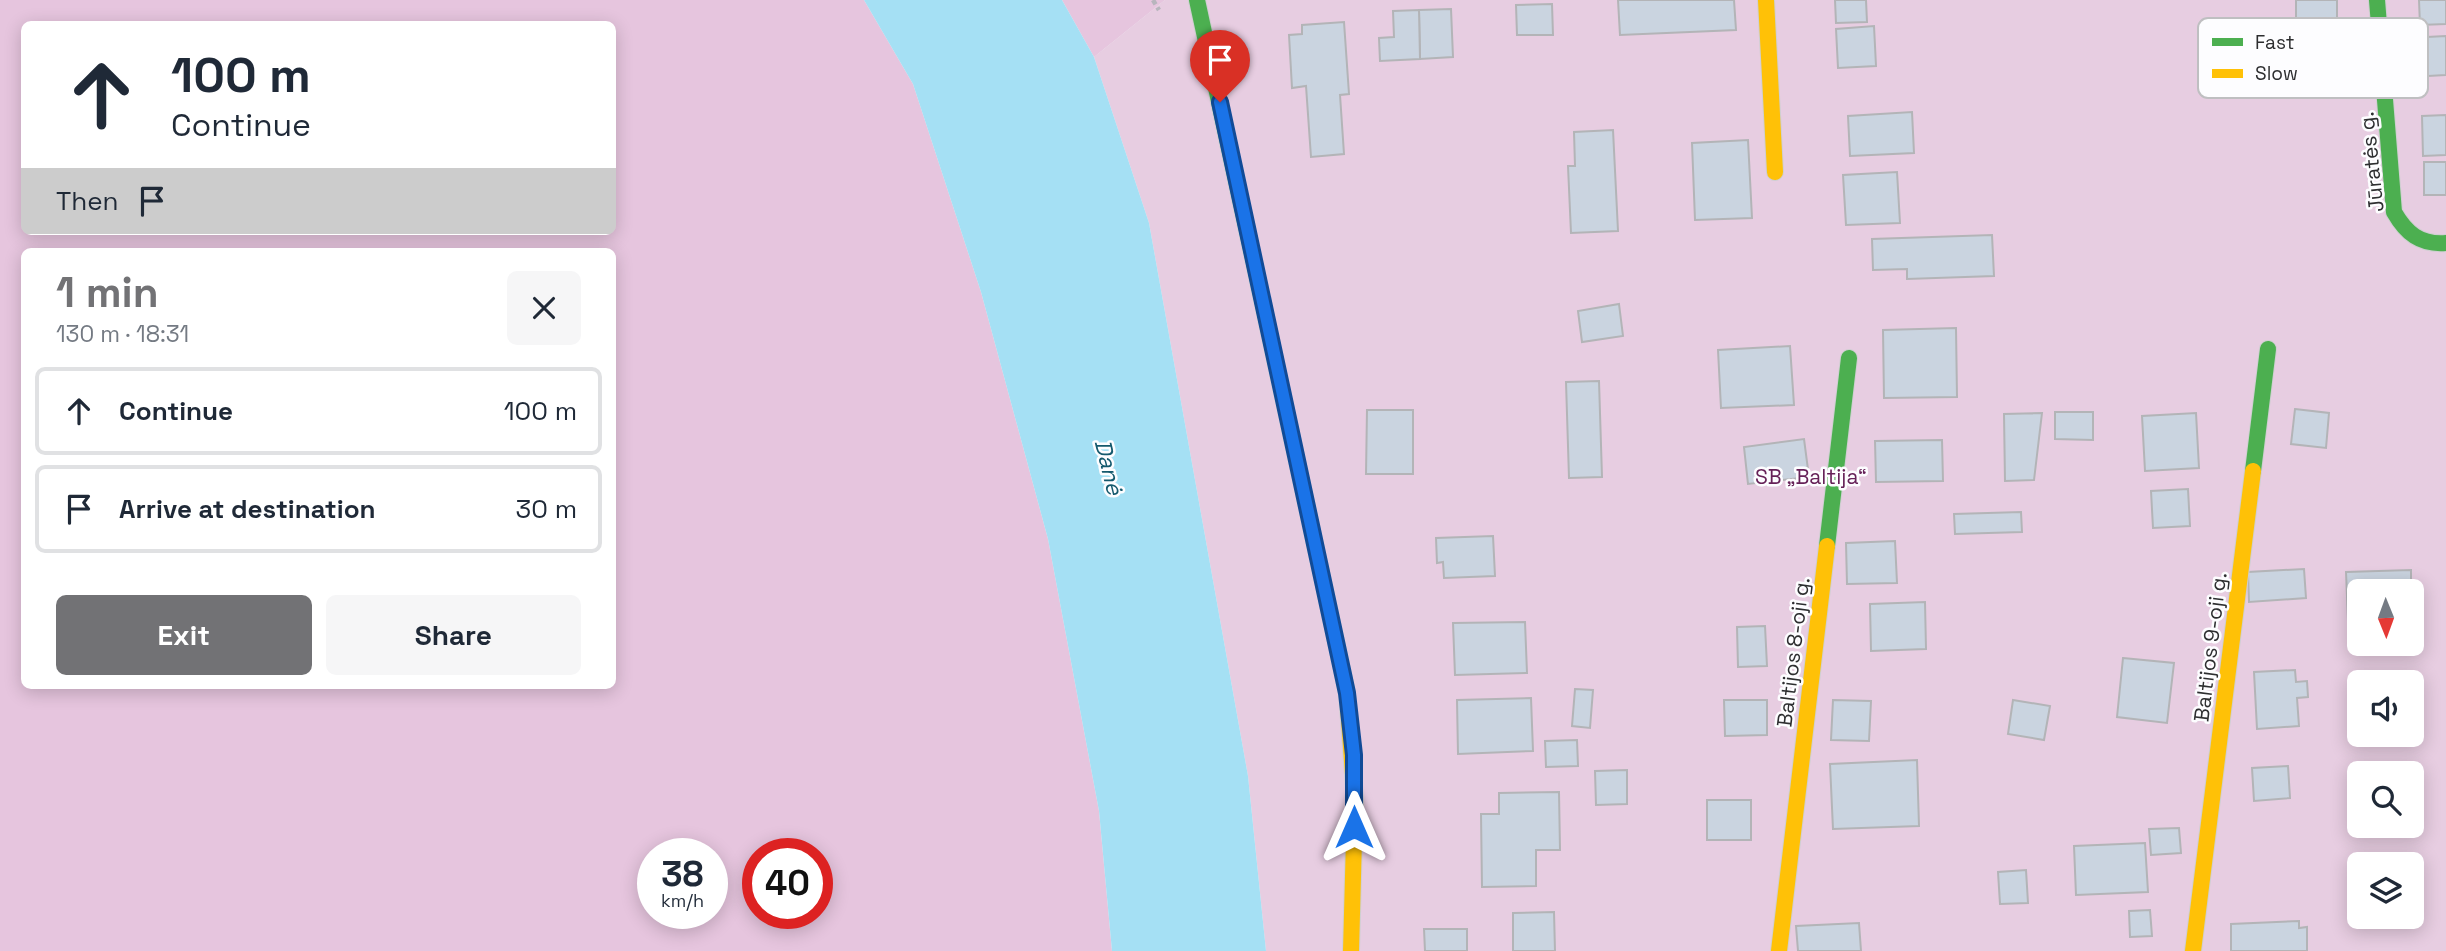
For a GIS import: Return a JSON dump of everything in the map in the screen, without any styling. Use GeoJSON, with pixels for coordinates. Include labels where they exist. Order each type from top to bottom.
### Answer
{"type":"FeatureCollection","features":[{"type":"Feature","properties":{"kind":"street"},"geometry":{"type":"LineString","coordinates":[[1197,0],[1260,280],[1347,693],[1355,802],[1352,951]]}},
{"type":"Feature","properties":{"kind":"street"},"geometry":{"type":"LineString","coordinates":[[1766,0],[1775,172]]}},
{"type":"Feature","properties":{"kind":"street","name":"Jūratės g."},"geometry":{"type":"LineString","coordinates":[[2377,0],[2378,18]]}},
{"type":"Feature","properties":{"kind":"street","name":"Jūratės g."},"geometry":{"type":"LineString","coordinates":[[2385,98],[2394,212],[2404,232],[2435,244],[2446,243]]}},
{"type":"Feature","properties":{"kind":"street","name":"Baltijos 9-oji g."},"geometry":{"type":"LineString","coordinates":[[2193,951],[2268,349]]}},
{"type":"Feature","properties":{"kind":"street","name":"Baltijos 8-oji g."},"geometry":{"type":"LineString","coordinates":[[1779,951],[1849,358]]}},
{"type":"Feature","properties":{"kind":"green space","name":"SB „Baltija“"},"geometry":{"type":"Polygon","coordinates":[[[1165,0],[2446,0],[2446,951],[1266,951],[1248,776],[1149,223],[1094,57],[1165,0]]]}},
{"type":"Feature","properties":{"kind":"shaded area"},"geometry":{"type":"Polygon","coordinates":[[[0,0],[864,0],[913,84],[981,292],[1048,539],[1099,811],[1112,951],[0,951],[0,0]]]}},
{"type":"Feature","properties":{"kind":"shaded area"},"geometry":{"type":"Polygon","coordinates":[[[1062,0],[1165,0],[1094,57],[1062,0]]]}},
{"type":"Feature","properties":{"kind":"water","name":"Danė"},"geometry":{"type":"Polygon","coordinates":[[[864,0],[1062,0],[1094,57],[1149,223],[1248,776],[1266,951],[1112,951],[1099,811],[1048,539],[981,292],[913,84],[864,0]]]}},
{"type":"Feature","properties":{"kind":"building"},"geometry":{"type":"Polygon","coordinates":[[[1618,0],[1734,0],[1736,30],[1620,35],[1618,0]]]}},
{"type":"Feature","properties":{"kind":"building"},"geometry":{"type":"Polygon","coordinates":[[[1835,0],[1866,0],[1867,22],[1836,23],[1835,0]]]}},
{"type":"Feature","properties":{"kind":"building"},"geometry":{"type":"Polygon","coordinates":[[[2296,0],[2337,0],[2337,18],[2296,18],[2296,0]]]}},
{"type":"Feature","properties":{"kind":"building"},"geometry":{"type":"Polygon","coordinates":[[[2419,0],[2446,0],[2446,24],[2428,25],[2428,18],[2420,18],[2419,0]]]}},
{"type":"Feature","properties":{"kind":"building"},"geometry":{"type":"Polygon","coordinates":[[[1552,4],[1553,35],[1517,35],[1516,5],[1552,4]]]}},
{"type":"Feature","properties":{"kind":"building"},"geometry":{"type":"Polygon","coordinates":[[[1451,9],[1453,57],[1420,59],[1419,10],[1451,9]]]}},
{"type":"Feature","properties":{"kind":"building"},"geometry":{"type":"Polygon","coordinates":[[[1419,10],[1420,59],[1380,61],[1379,38],[1394,37],[1393,11],[1419,10]]]}},
{"type":"Feature","properties":{"kind":"building"},"geometry":{"type":"Polygon","coordinates":[[[1344,22],[1349,94],[1340,95],[1344,154],[1311,157],[1306,86],[1292,88],[1289,35],[1302,34],[1302,25],[1344,22]]]}},
{"type":"Feature","properties":{"kind":"building"},"geometry":{"type":"Polygon","coordinates":[[[1874,26],[1876,66],[1838,68],[1836,29],[1874,26]]]}},
{"type":"Feature","properties":{"kind":"building"},"geometry":{"type":"Polygon","coordinates":[[[2446,36],[2446,75],[2428,76],[2428,37],[2446,36]]]}},
{"type":"Feature","properties":{"kind":"building"},"geometry":{"type":"Polygon","coordinates":[[[1912,112],[1914,153],[1850,156],[1848,116],[1912,112]]]}},
{"type":"Feature","properties":{"kind":"building"},"geometry":{"type":"Polygon","coordinates":[[[2446,115],[2446,155],[2423,156],[2422,116],[2446,115]]]}},
{"type":"Feature","properties":{"kind":"building"},"geometry":{"type":"Polygon","coordinates":[[[1613,130],[1618,231],[1571,233],[1568,166],[1575,166],[1574,132],[1613,130]]]}},
{"type":"Feature","properties":{"kind":"building"},"geometry":{"type":"Polygon","coordinates":[[[1748,140],[1752,218],[1695,220],[1692,143],[1748,140]]]}},
{"type":"Feature","properties":{"kind":"building"},"geometry":{"type":"Polygon","coordinates":[[[2424,162],[2446,162],[2446,195],[2424,195],[2424,162]]]}},
{"type":"Feature","properties":{"kind":"building"},"geometry":{"type":"Polygon","coordinates":[[[1897,172],[1900,223],[1846,225],[1843,175],[1897,172]]]}},
{"type":"Feature","properties":{"kind":"building"},"geometry":{"type":"Polygon","coordinates":[[[1992,235],[1994,276],[1907,279],[1907,269],[1873,270],[1872,239],[1992,235]]]}},
{"type":"Feature","properties":{"kind":"building"},"geometry":{"type":"Polygon","coordinates":[[[1619,304],[1623,336],[1582,342],[1578,311],[1619,304]]]}},
{"type":"Feature","properties":{"kind":"building"},"geometry":{"type":"Polygon","coordinates":[[[1956,328],[1957,397],[1884,398],[1883,330],[1956,328]]]}},
{"type":"Feature","properties":{"kind":"building"},"geometry":{"type":"Polygon","coordinates":[[[1790,346],[1794,405],[1721,408],[1718,350],[1790,346]]]}},
{"type":"Feature","properties":{"kind":"building"},"geometry":{"type":"Polygon","coordinates":[[[1599,381],[1602,477],[1569,478],[1566,382],[1599,381]]]}},
{"type":"Feature","properties":{"kind":"building"},"geometry":{"type":"Polygon","coordinates":[[[2295,409],[2329,413],[2326,448],[2291,444],[2295,409]]]}},
{"type":"Feature","properties":{"kind":"building"},"geometry":{"type":"Polygon","coordinates":[[[1367,410],[1413,410],[1413,474],[1366,474],[1367,410]]]}},
{"type":"Feature","properties":{"kind":"building"},"geometry":{"type":"Polygon","coordinates":[[[2055,412],[2093,412],[2093,440],[2055,439],[2055,412]]]}},
{"type":"Feature","properties":{"kind":"building"},"geometry":{"type":"Polygon","coordinates":[[[2042,413],[2034,480],[2005,481],[2004,414],[2042,413]]]}},
{"type":"Feature","properties":{"kind":"building"},"geometry":{"type":"Polygon","coordinates":[[[2196,413],[2199,468],[2145,471],[2142,416],[2196,413]]]}},
{"type":"Feature","properties":{"kind":"building"},"geometry":{"type":"Polygon","coordinates":[[[1804,439],[1809,477],[1748,484],[1744,447],[1804,439]]]}},
{"type":"Feature","properties":{"kind":"building"},"geometry":{"type":"Polygon","coordinates":[[[1942,440],[1943,481],[1876,482],[1875,441],[1942,440]]]}},
{"type":"Feature","properties":{"kind":"building"},"geometry":{"type":"Polygon","coordinates":[[[2188,489],[2190,526],[2153,528],[2151,491],[2188,489]]]}},
{"type":"Feature","properties":{"kind":"building"},"geometry":{"type":"Polygon","coordinates":[[[2021,512],[2022,532],[1955,534],[1954,514],[2021,512]]]}},
{"type":"Feature","properties":{"kind":"building"},"geometry":{"type":"Polygon","coordinates":[[[1493,536],[1495,576],[1444,578],[1443,562],[1437,563],[1436,538],[1493,536]]]}},
{"type":"Feature","properties":{"kind":"building"},"geometry":{"type":"Polygon","coordinates":[[[1895,541],[1897,583],[1847,584],[1846,543],[1895,541]]]}},
{"type":"Feature","properties":{"kind":"building"},"geometry":{"type":"Polygon","coordinates":[[[2304,569],[2306,598],[2249,602],[2248,572],[2304,569]]]}},
{"type":"Feature","properties":{"kind":"building"},"geometry":{"type":"Polygon","coordinates":[[[2411,570],[2411,579],[2347,579],[2347,596],[2346,572],[2411,570]]]}},
{"type":"Feature","properties":{"kind":"building"},"geometry":{"type":"Polygon","coordinates":[[[1925,602],[1926,649],[1871,651],[1870,604],[1925,602]]]}},
{"type":"Feature","properties":{"kind":"building"},"geometry":{"type":"Polygon","coordinates":[[[1525,622],[1527,673],[1455,675],[1453,623],[1525,622]]]}},
{"type":"Feature","properties":{"kind":"building"},"geometry":{"type":"Polygon","coordinates":[[[1765,626],[1767,666],[1738,667],[1737,627],[1765,626]]]}},
{"type":"Feature","properties":{"kind":"building"},"geometry":{"type":"Polygon","coordinates":[[[2123,658],[2174,663],[2167,723],[2117,717],[2123,658]]]}},
{"type":"Feature","properties":{"kind":"building"},"geometry":{"type":"Polygon","coordinates":[[[2295,670],[2296,682],[2307,681],[2308,697],[2297,698],[2299,726],[2257,729],[2254,672],[2295,670]]]}},
{"type":"Feature","properties":{"kind":"building"},"geometry":{"type":"Polygon","coordinates":[[[1575,689],[1593,690],[1590,728],[1572,726],[1575,689]]]}},
{"type":"Feature","properties":{"kind":"building"},"geometry":{"type":"Polygon","coordinates":[[[1531,698],[1533,751],[1458,754],[1457,700],[1531,698]]]}},
{"type":"Feature","properties":{"kind":"building"},"geometry":{"type":"Polygon","coordinates":[[[1724,700],[1767,700],[1767,735],[1725,736],[1724,700]]]}},
{"type":"Feature","properties":{"kind":"building"},"geometry":{"type":"Polygon","coordinates":[[[1833,700],[1871,701],[1869,741],[1831,740],[1833,700]]]}},
{"type":"Feature","properties":{"kind":"building"},"geometry":{"type":"Polygon","coordinates":[[[2013,700],[2050,706],[2044,740],[2008,734],[2013,700]]]}},
{"type":"Feature","properties":{"kind":"building"},"geometry":{"type":"Polygon","coordinates":[[[1577,740],[1578,766],[1546,767],[1545,741],[1577,740]]]}},
{"type":"Feature","properties":{"kind":"building"},"geometry":{"type":"Polygon","coordinates":[[[1917,760],[1919,826],[1833,829],[1830,764],[1917,760]]]}},
{"type":"Feature","properties":{"kind":"building"},"geometry":{"type":"Polygon","coordinates":[[[2288,766],[2290,798],[2254,801],[2252,768],[2288,766]]]}},
{"type":"Feature","properties":{"kind":"building"},"geometry":{"type":"Polygon","coordinates":[[[1627,770],[1627,804],[1596,805],[1595,771],[1627,770]]]}},
{"type":"Feature","properties":{"kind":"building"},"geometry":{"type":"Polygon","coordinates":[[[1559,792],[1560,850],[1536,850],[1536,886],[1482,887],[1481,814],[1499,814],[1499,793],[1559,792]]]}},
{"type":"Feature","properties":{"kind":"building"},"geometry":{"type":"Polygon","coordinates":[[[1707,800],[1751,800],[1751,840],[1707,840],[1707,800]]]}},
{"type":"Feature","properties":{"kind":"building"},"geometry":{"type":"Polygon","coordinates":[[[2179,828],[2181,853],[2151,855],[2149,829],[2179,828]]]}},
{"type":"Feature","properties":{"kind":"building"},"geometry":{"type":"Polygon","coordinates":[[[2145,843],[2148,892],[2076,895],[2074,846],[2145,843]]]}},
{"type":"Feature","properties":{"kind":"building"},"geometry":{"type":"Polygon","coordinates":[[[2026,870],[2028,903],[2000,904],[1998,872],[2026,870]]]}},
{"type":"Feature","properties":{"kind":"building"},"geometry":{"type":"Polygon","coordinates":[[[2150,910],[2152,936],[2130,937],[2129,911],[2150,910]]]}},
{"type":"Feature","properties":{"kind":"building"},"geometry":{"type":"Polygon","coordinates":[[[1554,912],[1555,951],[1513,951],[1513,913],[1554,912]]]}},
{"type":"Feature","properties":{"kind":"building"},"geometry":{"type":"Polygon","coordinates":[[[2299,921],[2299,928],[2307,927],[2307,951],[2231,951],[2231,924],[2299,921]]]}},
{"type":"Feature","properties":{"kind":"building"},"geometry":{"type":"Polygon","coordinates":[[[1859,923],[1861,951],[1798,951],[1796,926],[1859,923]]]}},
{"type":"Feature","properties":{"kind":"building"},"geometry":{"type":"Polygon","coordinates":[[[1424,929],[1467,929],[1467,951],[1425,951],[1424,929]]]}},
{"type":"Feature","properties":{"kind":"traffic: fast"},"geometry":{"type":"LineString","coordinates":[[1197,0],[1329,609]]}},
{"type":"Feature","properties":{"kind":"traffic: fast"},"geometry":{"type":"LineString","coordinates":[[2377,0],[2378,18]]}},
{"type":"Feature","properties":{"kind":"traffic: fast"},"geometry":{"type":"LineString","coordinates":[[2385,98],[2394,212],[2409,232],[2421,240],[2446,243]]}},
{"type":"Feature","properties":{"kind":"traffic: fast"},"geometry":{"type":"LineString","coordinates":[[2253,471],[2268,349]]}},
{"type":"Feature","properties":{"kind":"traffic: fast"},"geometry":{"type":"LineString","coordinates":[[1827,546],[1849,358]]}},
{"type":"Feature","properties":{"kind":"traffic: slow"},"geometry":{"type":"LineString","coordinates":[[1766,0],[1775,172]]}},
{"type":"Feature","properties":{"kind":"traffic: slow"},"geometry":{"type":"LineString","coordinates":[[2193,951],[2253,471]]}},
{"type":"Feature","properties":{"kind":"traffic: slow"},"geometry":{"type":"LineString","coordinates":[[1779,951],[1827,546]]}},
{"type":"Feature","properties":{"kind":"traffic: slow"},"geometry":{"type":"LineString","coordinates":[[1329,609],[1347,693],[1355,802],[1351,951]]}},
{"type":"Feature","properties":{"kind":"route"},"geometry":{"type":"LineString","coordinates":[[1220,102],[1347,693],[1354,755],[1354,827]]}}]}
